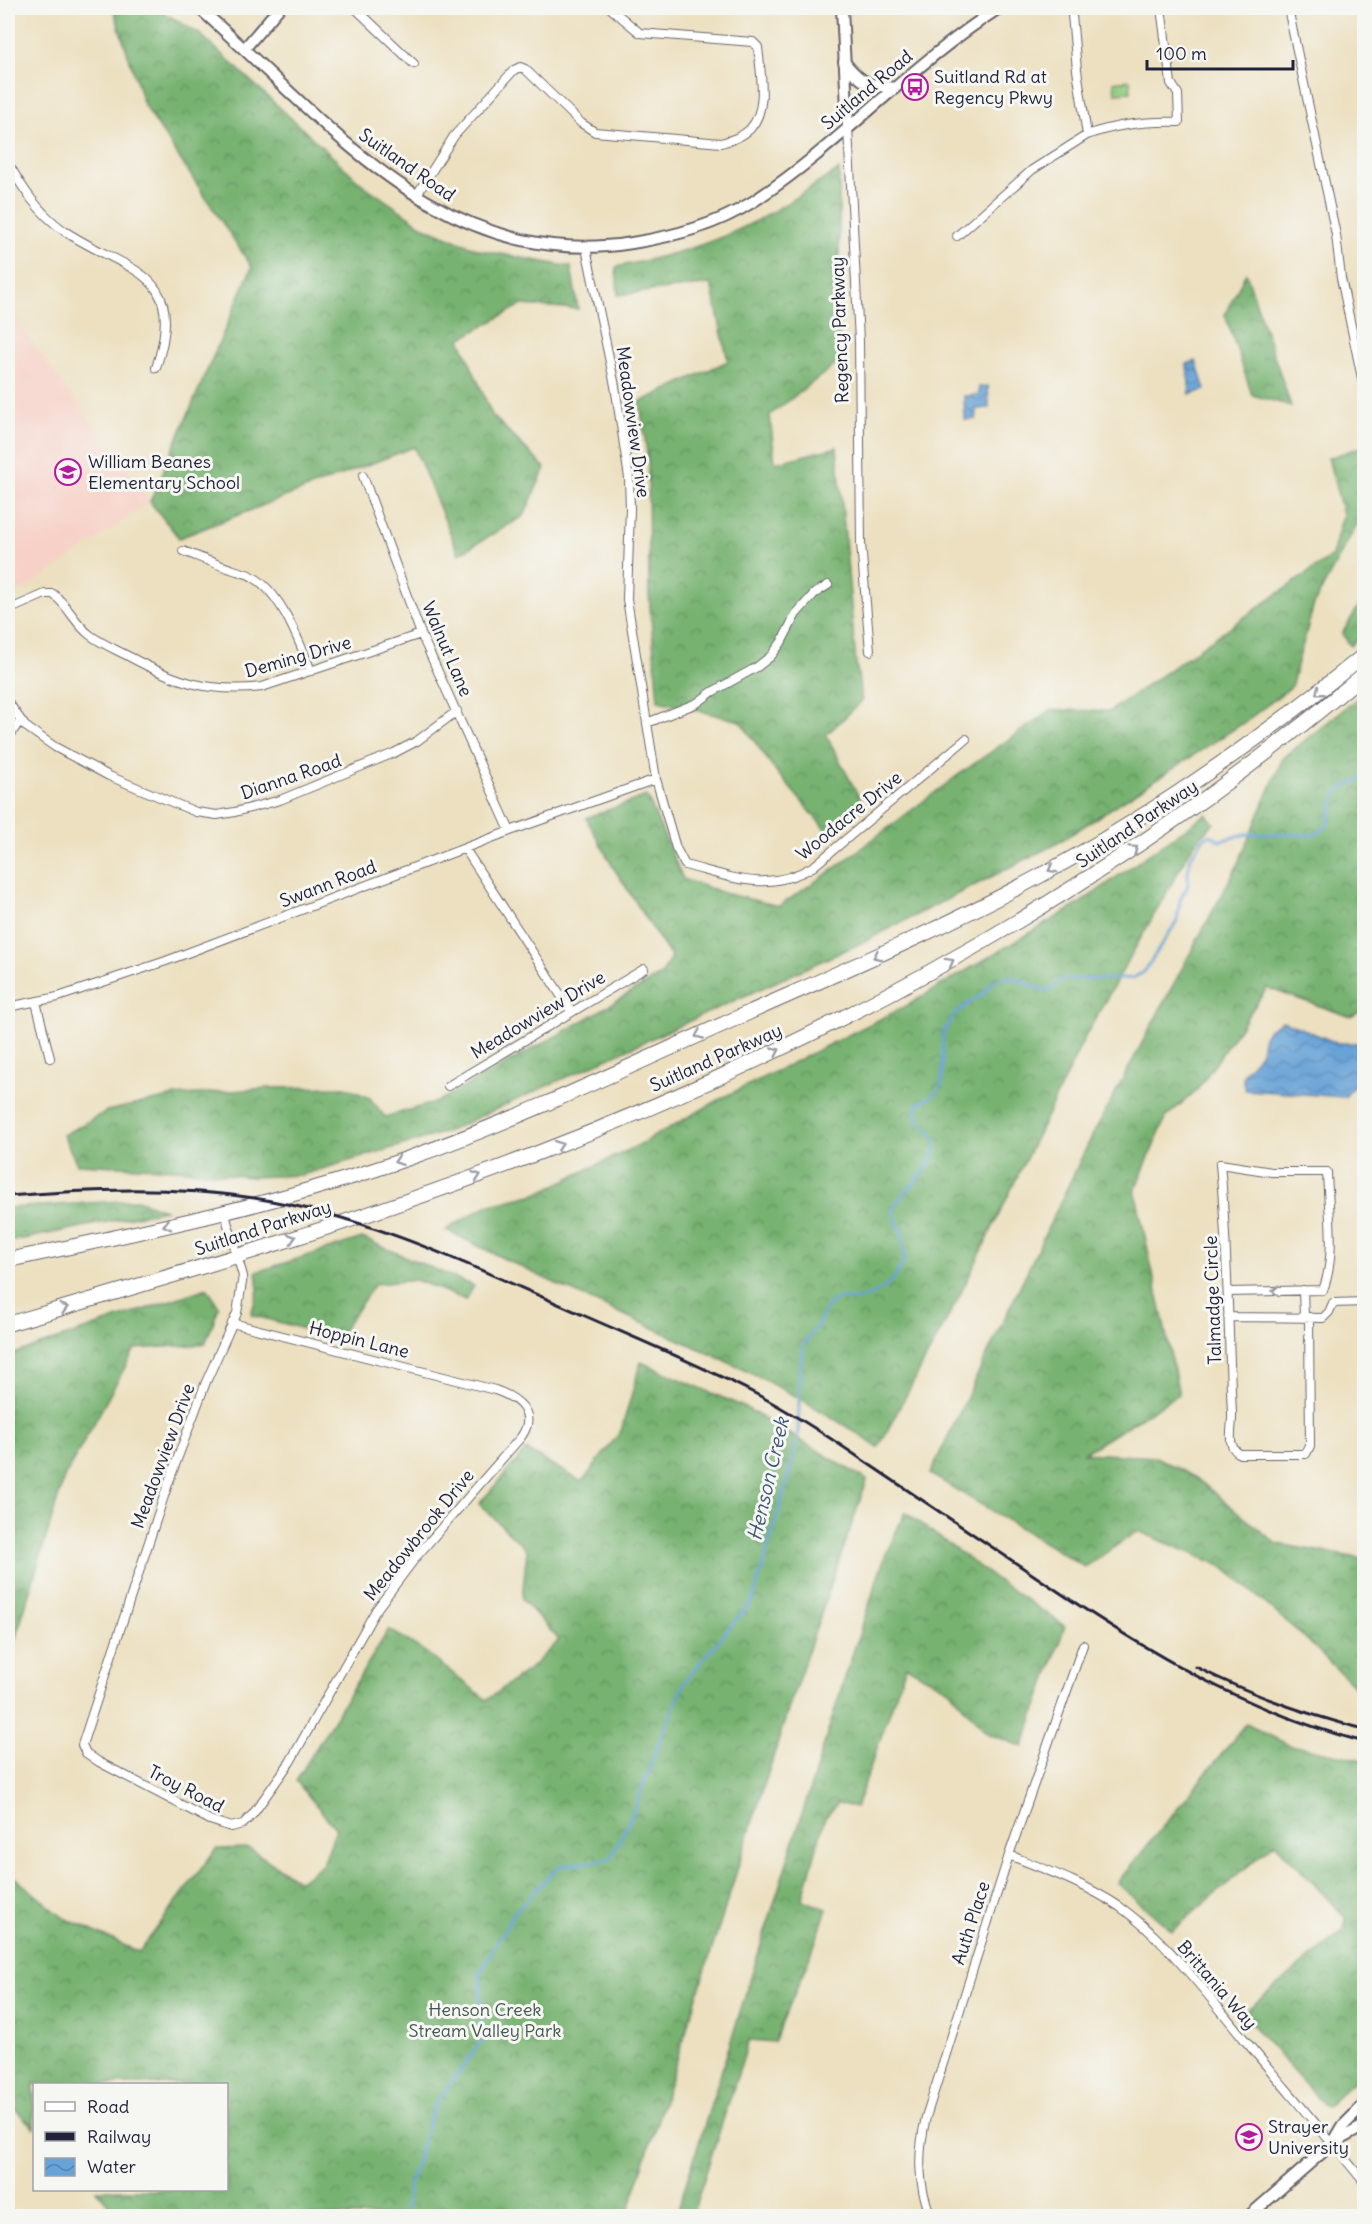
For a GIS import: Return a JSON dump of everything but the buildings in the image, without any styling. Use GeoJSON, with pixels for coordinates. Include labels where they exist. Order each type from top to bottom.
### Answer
{"type":"FeatureCollection","features":[{"type":"Feature","properties":{"kind":"highway","name":"Suitland Parkway"},"geometry":{"type":"LineString","coordinates":[[8,1260],[224,1211],[344,1179],[473,1134],[940,927],[1057,866],[1171,798],[1281,721],[1365,655]]}},
{"type":"Feature","properties":{"kind":"highway","name":"Suitland Parkway"},"geometry":{"type":"LineString","coordinates":[[8,1324],[237,1256],[453,1185],[596,1131],[735,1070],[879,1000],[1004,932],[1131,851],[1261,758],[1365,674]]}},
{"type":"Feature","properties":{"kind":"main road","name":"Suitland Road"},"geometry":{"type":"LineString","coordinates":[[199,8],[350,147],[416,196],[450,216],[482,229],[531,242],[586,248],[659,239],[706,226],[751,202],[802,167],[938,52],[999,8]]}},
{"type":"Feature","properties":{"kind":"main road"},"geometry":{"type":"LineString","coordinates":[[245,48],[279,8]]}},
{"type":"Feature","properties":{"kind":"main road","name":"Regency Parkway"},"geometry":{"type":"LineString","coordinates":[[842,8],[848,128]]}},
{"type":"Feature","properties":{"kind":"main road"},"geometry":{"type":"LineString","coordinates":[[844,63],[858,79],[877,86],[895,88]]}},
{"type":"Feature","properties":{"kind":"main road"},"geometry":{"type":"LineString","coordinates":[[1333,2143],[1344,2126],[1365,2105]]}},
{"type":"Feature","properties":{"kind":"main road"},"geometry":{"type":"LineString","coordinates":[[1249,2217],[1333,2143],[1365,2126]]}},
{"type":"Feature","properties":{"kind":"street"},"geometry":{"type":"LineString","coordinates":[[355,8],[414,64]]}},
{"type":"Feature","properties":{"kind":"street"},"geometry":{"type":"LineString","coordinates":[[416,196],[454,136],[514,70],[520,67],[525,69],[581,123],[595,132],[721,143],[738,137],[756,122],[762,96],[758,47],[753,42],[640,33],[610,8]]}},
{"type":"Feature","properties":{"kind":"street"},"geometry":{"type":"LineString","coordinates":[[1077,8],[1072,15],[1087,135]]}},
{"type":"Feature","properties":{"kind":"street"},"geometry":{"type":"LineString","coordinates":[[957,236],[1032,170],[1087,135],[1111,126],[1138,122],[1179,122],[1178,94],[1172,83],[1161,8]]}},
{"type":"Feature","properties":{"kind":"street"},"geometry":{"type":"LineString","coordinates":[[1288,8],[1336,235],[1341,278],[1365,388]]}},
{"type":"Feature","properties":{"kind":"street","name":"Regency Parkway"},"geometry":{"type":"LineString","coordinates":[[848,128],[859,341],[861,543],[870,651]]}},
{"type":"Feature","properties":{"kind":"street"},"geometry":{"type":"LineString","coordinates":[[8,163],[30,200],[63,230],[131,267],[150,280],[162,300],[166,317],[156,368]]}},
{"type":"Feature","properties":{"kind":"street","name":"Meadowview Drive"},"geometry":{"type":"LineString","coordinates":[[586,248],[611,365],[629,478],[627,599],[656,780]]}},
{"type":"Feature","properties":{"kind":"street","name":"Walnut Lane"},"geometry":{"type":"LineString","coordinates":[[363,477],[421,634],[510,831]]}},
{"type":"Feature","properties":{"kind":"street"},"geometry":{"type":"LineString","coordinates":[[183,551],[253,576],[263,584],[273,595],[287,618],[311,671]]}},
{"type":"Feature","properties":{"kind":"street"},"geometry":{"type":"LineString","coordinates":[[647,723],[697,703],[757,667],[771,656],[781,643],[796,614],[814,594],[828,585]]}},
{"type":"Feature","properties":{"kind":"street","name":"Deming Drive"},"geometry":{"type":"LineString","coordinates":[[8,610],[45,594],[53,594],[90,635],[149,668],[191,685],[238,690],[262,687],[421,634]]}},
{"type":"Feature","properties":{"kind":"street","name":"Dianna Road"},"geometry":{"type":"LineString","coordinates":[[8,702],[20,721],[55,747],[110,776],[196,812],[217,815],[280,800],[394,753],[417,741],[457,711]]}},
{"type":"Feature","properties":{"kind":"street"},"geometry":{"type":"LineString","coordinates":[[8,738],[20,721]]}},
{"type":"Feature","properties":{"kind":"street","name":"Woodacre Drive"},"geometry":{"type":"LineString","coordinates":[[656,780],[676,848],[685,865],[744,880],[765,882],[796,877],[814,866],[966,739]]}},
{"type":"Feature","properties":{"kind":"street","name":"Swann Road"},"geometry":{"type":"LineString","coordinates":[[8,1007],[92,987],[510,831],[656,780]]}},
{"type":"Feature","properties":{"kind":"street"},"geometry":{"type":"LineString","coordinates":[[465,849],[571,1011]]}},
{"type":"Feature","properties":{"kind":"street","name":"Meadowview Drive"},"geometry":{"type":"LineString","coordinates":[[448,1086],[644,969]]}},
{"type":"Feature","properties":{"kind":"street"},"geometry":{"type":"LineString","coordinates":[[36,1002],[50,1058]]}},
{"type":"Feature","properties":{"kind":"street","name":"Talmadge Circle"},"geometry":{"type":"LineString","coordinates":[[1306,1317],[1310,1446],[1306,1454],[1240,1454],[1234,1451],[1230,1443],[1232,1418],[1228,1293],[1225,1211],[1220,1164],[1272,1172],[1327,1172],[1330,1251],[1329,1275],[1323,1290]]}},
{"type":"Feature","properties":{"kind":"street","name":"Meadowview Drive"},"geometry":{"type":"LineString","coordinates":[[92,1713],[169,1481],[206,1382],[237,1313],[243,1283],[224,1211]]}},
{"type":"Feature","properties":{"kind":"street"},"geometry":{"type":"LineString","coordinates":[[1303,1290],[1306,1317]]}},
{"type":"Feature","properties":{"kind":"street"},"geometry":{"type":"LineString","coordinates":[[1228,1293],[1323,1290],[1333,1303]]}},
{"type":"Feature","properties":{"kind":"street"},"geometry":{"type":"LineString","coordinates":[[1333,1303],[1365,1302]]}},
{"type":"Feature","properties":{"kind":"street"},"geometry":{"type":"LineString","coordinates":[[1228,1317],[1323,1318],[1333,1303]]}},
{"type":"Feature","properties":{"kind":"street","name":"Hoppin Lane"},"geometry":{"type":"LineString","coordinates":[[232,1323],[479,1386]]}},
{"type":"Feature","properties":{"kind":"street","name":"Meadowbrook Drive"},"geometry":{"type":"LineString","coordinates":[[290,1762],[376,1610],[416,1557],[527,1428],[528,1416],[514,1398],[479,1386]]}},
{"type":"Feature","properties":{"kind":"street","name":"Auth Place"},"geometry":{"type":"LineString","coordinates":[[931,2217],[920,2176],[920,2142],[926,2117],[1009,1855],[1083,1645]]}},
{"type":"Feature","properties":{"kind":"street","name":"Troy Road"},"geometry":{"type":"LineString","coordinates":[[92,1713],[82,1740],[84,1749],[90,1757],[202,1816],[231,1827],[243,1824],[254,1814],[290,1762]]}},
{"type":"Feature","properties":{"kind":"street","name":"Brittania Way"},"geometry":{"type":"LineString","coordinates":[[1009,1855],[1083,1886],[1122,1909],[1136,1921],[1167,1950],[1202,1989],[1365,2182]]}},
{"type":"Feature","properties":{"kind":"shaded area","name":"William Beanes Elementary School"},"geometry":{"type":"Polygon","coordinates":[[[8,310],[150,502],[30,586],[8,595],[8,310]]]}},
{"type":"Feature","properties":{"kind":"green space"},"geometry":{"type":"Polygon","coordinates":[[[111,8],[156,8],[200,34],[362,184],[424,227],[479,250],[571,267],[578,309],[521,305],[460,339],[492,415],[545,468],[524,516],[459,554],[414,447],[179,538],[150,502],[252,267],[144,105],[114,11],[111,8]]]}},
{"type":"Feature","properties":{"kind":"green space"},"geometry":{"type":"Polygon","coordinates":[[[1130,80],[1131,92],[1115,93],[1114,82],[1130,80]]]}},
{"type":"Feature","properties":{"kind":"green space"},"geometry":{"type":"Polygon","coordinates":[[[839,170],[839,362],[770,415],[775,463],[837,447],[856,663],[862,701],[826,735],[864,806],[831,836],[775,770],[740,721],[658,701],[649,594],[648,461],[640,402],[728,361],[711,284],[618,295],[616,267],[670,254],[722,237],[788,203],[839,170]]]}},
{"type":"Feature","properties":{"kind":"green space"},"geometry":{"type":"Polygon","coordinates":[[[1246,273],[1291,406],[1252,395],[1225,314],[1246,273]]]}},
{"type":"Feature","properties":{"kind":"green space"},"geometry":{"type":"Polygon","coordinates":[[[1364,446],[1364,511],[1314,604],[1291,687],[1242,724],[1056,844],[861,943],[446,1132],[302,1175],[250,1177],[177,1169],[77,1164],[63,1135],[107,1111],[174,1096],[268,1088],[345,1087],[370,1098],[385,1117],[437,1102],[581,1022],[662,974],[671,957],[613,867],[586,818],[647,796],[683,879],[724,893],[779,906],[831,871],[958,775],[1051,710],[1110,711],[1332,556],[1343,514],[1328,458],[1364,446]]]}},
{"type":"Feature","properties":{"kind":"green space"},"geometry":{"type":"Polygon","coordinates":[[[1364,597],[1364,633],[1351,646],[1342,634],[1364,597]]]}},
{"type":"Feature","properties":{"kind":"green space"},"geometry":{"type":"Polygon","coordinates":[[[1364,693],[1364,1009],[1351,1017],[1267,988],[1197,1090],[1166,1117],[1135,1190],[1179,1394],[1084,1453],[1156,1457],[1196,1478],[1277,1544],[1364,1559],[1364,1690],[1355,1687],[1304,1637],[1222,1566],[1138,1531],[1085,1567],[930,1474],[1091,1138],[1237,866],[1283,758],[1364,693]]]}},
{"type":"Feature","properties":{"kind":"green space"},"geometry":{"type":"Polygon","coordinates":[[[1206,814],[1214,823],[1194,844],[1085,1037],[960,1295],[878,1448],[814,1407],[748,1372],[569,1290],[446,1230],[486,1206],[536,1194],[637,1146],[724,1097],[908,1005],[1077,905],[1206,814]]]}},
{"type":"Feature","properties":{"kind":"green space"},"geometry":{"type":"Polygon","coordinates":[[[137,1200],[165,1210],[8,1242],[8,1208],[137,1200]]]}},
{"type":"Feature","properties":{"kind":"green space"},"geometry":{"type":"Polygon","coordinates":[[[362,1238],[474,1286],[466,1300],[416,1280],[375,1284],[337,1338],[251,1315],[258,1290],[256,1272],[362,1238]]]}},
{"type":"Feature","properties":{"kind":"green space"},"geometry":{"type":"Polygon","coordinates":[[[207,1288],[219,1307],[205,1344],[135,1349],[64,1478],[8,1664],[8,1356],[207,1288]]]}},
{"type":"Feature","properties":{"kind":"green space","name":"Henson Creek Stream Valley Park"},"geometry":{"type":"Polygon","coordinates":[[[641,1362],[746,1408],[867,1480],[790,1704],[627,2216],[118,2216],[97,2191],[228,2191],[228,2083],[33,2083],[33,2127],[17,2111],[8,2109],[8,1872],[64,1918],[139,1952],[216,1849],[249,1848],[299,1881],[323,1864],[336,1829],[296,1781],[389,1629],[424,1651],[487,1700],[533,1666],[559,1640],[522,1599],[527,1550],[479,1504],[526,1450],[582,1482],[621,1431],[641,1362]]]}},
{"type":"Feature","properties":{"kind":"green space"},"geometry":{"type":"Polygon","coordinates":[[[905,1512],[997,1580],[1065,1626],[1023,1747],[987,1733],[949,1690],[906,1666],[856,1808],[838,1803],[825,1818],[802,1900],[827,1909],[812,1952],[774,2042],[749,2040],[692,2216],[676,2216],[847,1671],[885,1556],[905,1512]]]}},
{"type":"Feature","properties":{"kind":"green space"},"geometry":{"type":"Polygon","coordinates":[[[1246,1724],[1289,1745],[1364,1760],[1364,2072],[1326,2107],[1242,2014],[1344,1930],[1346,1918],[1275,1843],[1172,1931],[1117,1883],[1246,1724]]]}},
{"type":"Feature","properties":{"kind":"water"},"geometry":{"type":"Polygon","coordinates":[[[1196,361],[1205,390],[1190,394],[1187,364],[1196,361]]]}},
{"type":"Feature","properties":{"kind":"water"},"geometry":{"type":"Polygon","coordinates":[[[988,386],[989,408],[976,409],[976,419],[965,420],[964,396],[979,395],[979,387],[988,386]]]}},
{"type":"Feature","properties":{"kind":"water"},"geometry":{"type":"Polygon","coordinates":[[[1283,1021],[1337,1043],[1364,1043],[1364,1072],[1345,1097],[1245,1090],[1244,1073],[1261,1051],[1264,1036],[1271,1028],[1283,1021]]]}},
{"type":"Feature","properties":{"kind":"waterway","name":"Henson Creek"},"geometry":{"type":"LineString","coordinates":[[405,2216],[409,2186],[434,2106],[482,2040],[480,1973],[514,1913],[559,1866],[610,1859],[631,1818],[664,1730],[686,1680],[753,1600],[788,1478],[798,1433],[800,1368],[805,1342],[833,1301],[841,1297],[854,1300],[870,1296],[884,1288],[896,1276],[905,1259],[902,1232],[893,1208],[926,1169],[935,1151],[936,1140],[917,1119],[917,1105],[935,1094],[942,1083],[943,1033],[955,1014],[984,994],[990,984],[999,979],[1011,977],[1043,990],[1052,989],[1062,979],[1133,978],[1144,972],[1177,921],[1180,900],[1188,885],[1191,857],[1203,839],[1209,835],[1219,841],[1246,834],[1315,835],[1327,827],[1335,798],[1341,789],[1364,777]]}},
{"type":"Feature","properties":{"kind":"railway"},"geometry":{"type":"LineString","coordinates":[[8,1196],[131,1190],[223,1194],[297,1206],[340,1217],[423,1246],[505,1280],[756,1394],[824,1434],[1082,1607],[1158,1655],[1237,1696],[1278,1714],[1364,1742]]}},
{"type":"Feature","properties":{"kind":"railway"},"geometry":{"type":"LineString","coordinates":[[1196,1667],[1278,1703],[1364,1729]]}},
{"type":"Feature","properties":{"kind":"place","name":"Suitland Rd at Regency Pkwy"},"geometry":{"type":"Point","coordinates":[915,87]}},
{"type":"Feature","properties":{"kind":"place","name":"William Beanes Elementary School"},"geometry":{"type":"Point","coordinates":[68,472]}},
{"type":"Feature","properties":{"kind":"place","name":"Strayer University"},"geometry":{"type":"Point","coordinates":[1249,2137]}}]}
